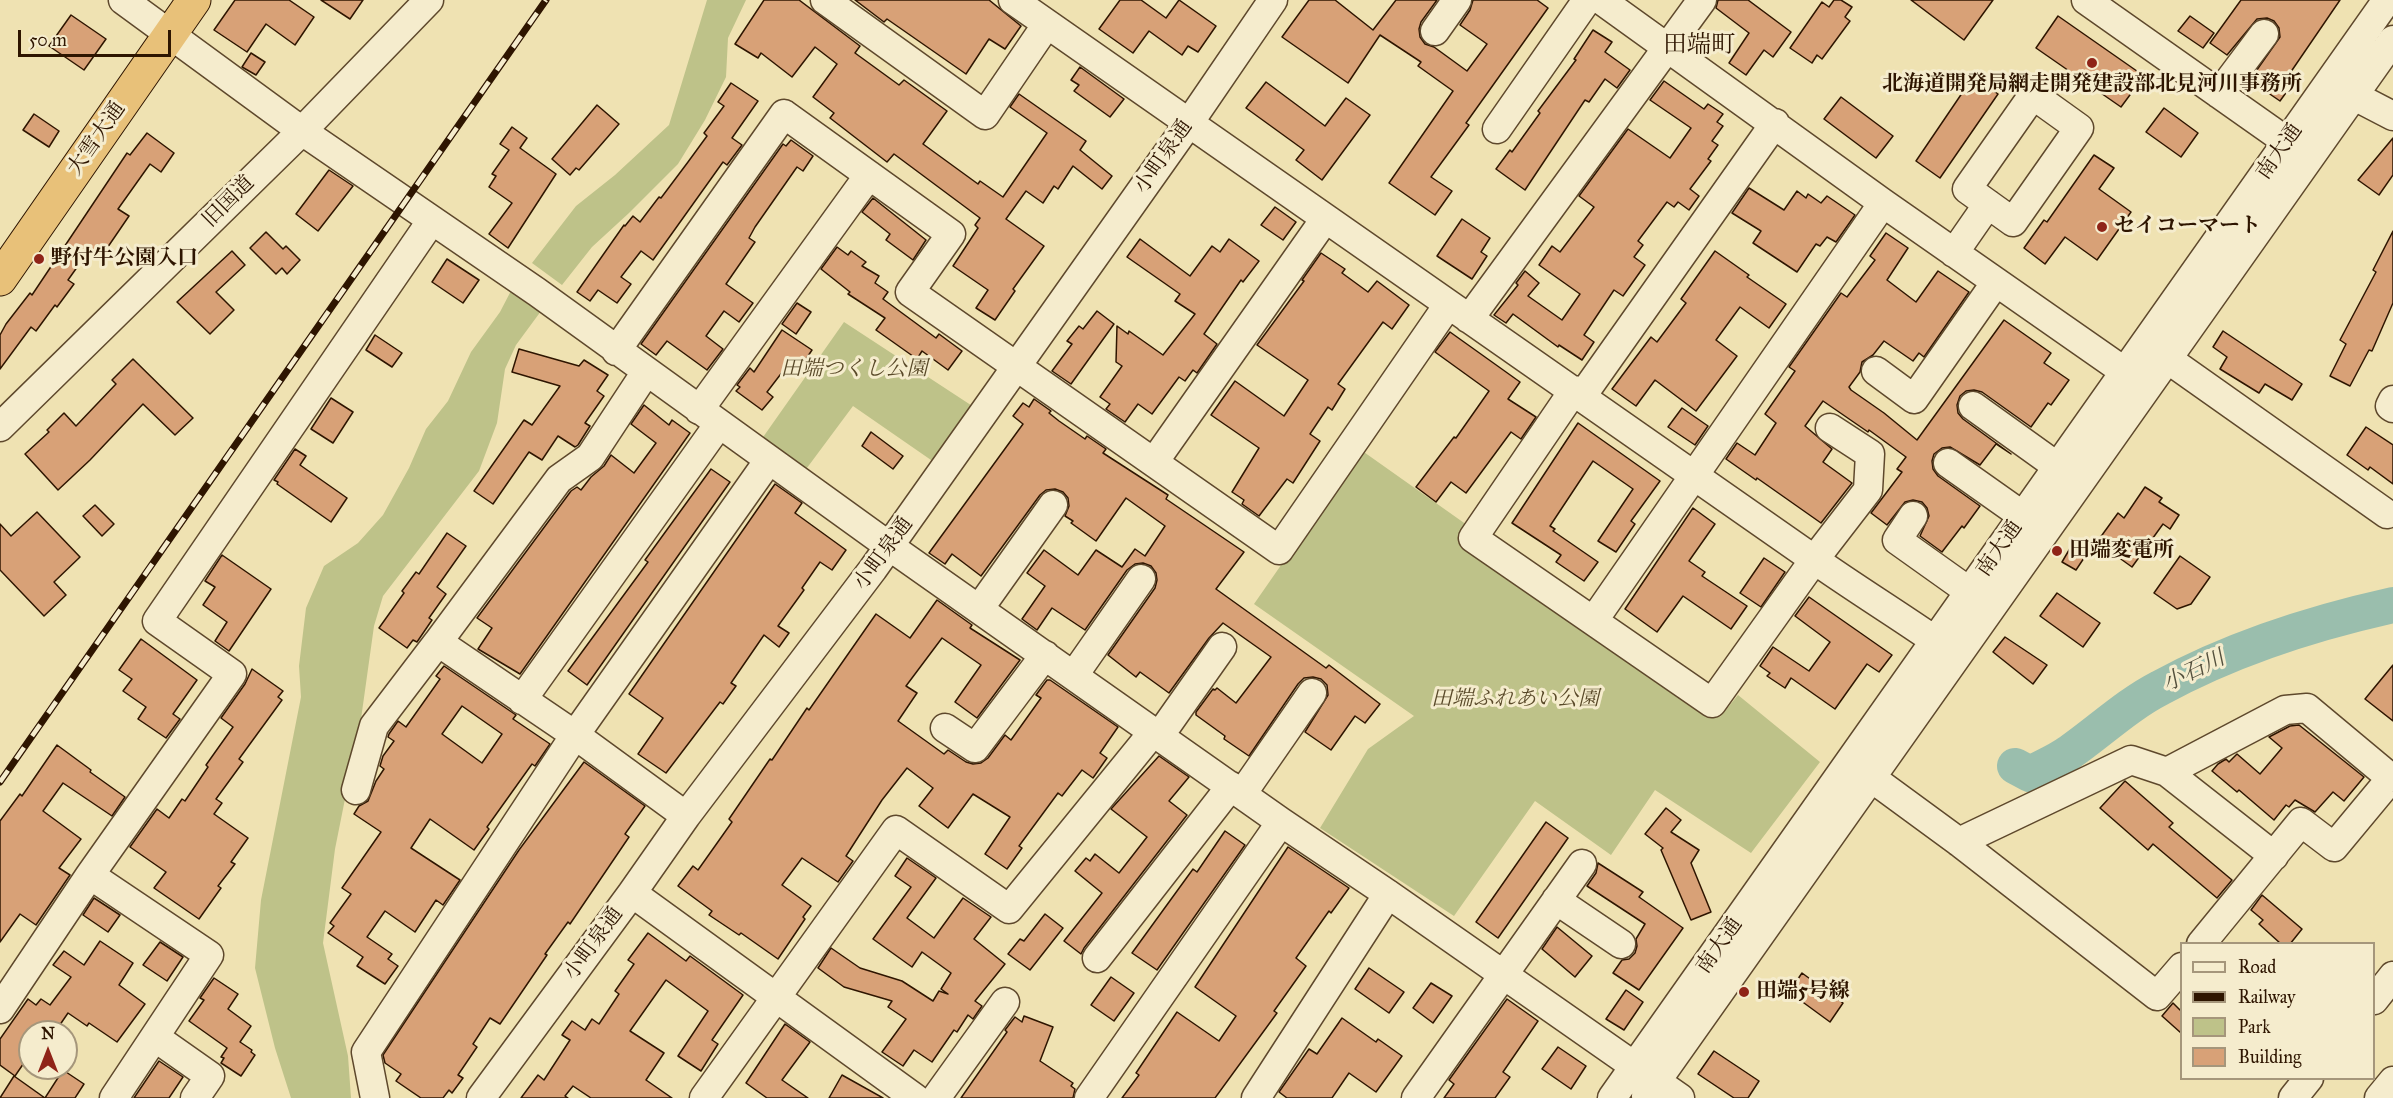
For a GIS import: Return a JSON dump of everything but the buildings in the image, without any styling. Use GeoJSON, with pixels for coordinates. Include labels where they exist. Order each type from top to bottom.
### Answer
{"type":"FeatureCollection","features":[{"type":"Feature","properties":{"kind":"highway","name":"大雪大通"},"geometry":{"type":"LineString","coordinates":[[0,279],[194,0]]}},
{"type":"Feature","properties":{"kind":"street"},"geometry":{"type":"LineString","coordinates":[[123,0],[302,130],[537,292],[889,546],[1502,975],[1645,1082],[1680,1098]]}},
{"type":"Feature","properties":{"kind":"street","name":"旧国道"},"geometry":{"type":"LineString","coordinates":[[0,427],[302,130],[429,0]]}},
{"type":"Feature","properties":{"kind":"street"},"geometry":{"type":"LineString","coordinates":[[825,0],[985,115],[1047,24]]}},
{"type":"Feature","properties":{"kind":"street"},"geometry":{"type":"LineString","coordinates":[[1012,0],[1694,473],[1814,560],[1946,648]]}},
{"type":"Feature","properties":{"kind":"street","name":"小町泉通"},"geometry":{"type":"LineString","coordinates":[[481,1098],[686,816],[889,546],[1189,123],[1273,0]]}},
{"type":"Feature","properties":{"kind":"street"},"geometry":{"type":"LineString","coordinates":[[1435,31],[1457,0]]}},
{"type":"Feature","properties":{"kind":"street"},"geometry":{"type":"LineString","coordinates":[[1497,129],[1587,0]]}},
{"type":"Feature","properties":{"kind":"street"},"geometry":{"type":"LineString","coordinates":[[1601,0],[1775,123],[1883,203],[2137,380]]}},
{"type":"Feature","properties":{"kind":"street"},"geometry":{"type":"LineString","coordinates":[[616,351],[784,114],[951,234],[910,292],[1015,368],[1279,550],[1459,312],[1668,47],[1702,0]]}},
{"type":"Feature","properties":{"kind":"street"},"geometry":{"type":"LineString","coordinates":[[2086,0],[2310,158]]}},
{"type":"Feature","properties":{"kind":"street","name":"南大通"},"geometry":{"type":"LineString","coordinates":[[1645,1082],[1849,762],[1946,648],[2137,380],[2287,142],[2387,0]]}},
{"type":"Feature","properties":{"kind":"street"},"geometry":{"type":"LineString","coordinates":[[2220,94],[2264,34]]}},
{"type":"Feature","properties":{"kind":"street","name":"南大通"},"geometry":{"type":"LineString","coordinates":[[2157,351],[2310,158],[2393,39]]}},
{"type":"Feature","properties":{"kind":"street"},"geometry":{"type":"LineString","coordinates":[[2329,83],[2393,116]]}},
{"type":"Feature","properties":{"kind":"street"},"geometry":{"type":"LineString","coordinates":[[1775,123],[1473,538],[1712,703],[1814,560],[1868,490],[1870,454],[1830,428]]}},
{"type":"Feature","properties":{"kind":"street"},"geometry":{"type":"LineString","coordinates":[[522,700],[869,175]]}},
{"type":"Feature","properties":{"kind":"street"},"geometry":{"type":"LineString","coordinates":[[1594,620],[1883,203]]}},
{"type":"Feature","properties":{"kind":"street"},"geometry":{"type":"LineString","coordinates":[[1954,253],[1988,204]]}},
{"type":"Feature","properties":{"kind":"street"},"geometry":{"type":"LineString","coordinates":[[1154,462],[1325,219]]}},
{"type":"Feature","properties":{"kind":"street"},"geometry":{"type":"LineString","coordinates":[[0,1009],[90,875],[232,674],[157,621],[432,220]]}},
{"type":"Feature","properties":{"kind":"street"},"geometry":{"type":"LineString","coordinates":[[1876,371],[1914,399],[1996,282]]}},
{"type":"Feature","properties":{"kind":"street"},"geometry":{"type":"LineString","coordinates":[[2157,351],[2387,514]]}},
{"type":"Feature","properties":{"kind":"street"},"geometry":{"type":"LineString","coordinates":[[356,790],[375,726],[559,479],[590,457],[646,372]]}},
{"type":"Feature","properties":{"kind":"street","name":"南大通"},"geometry":{"type":"LineString","coordinates":[[1612,1098],[1645,1082],[1872,779],[1946,648],[1970,592],[2058,467],[2137,380]]}},
{"type":"Feature","properties":{"kind":"street"},"geometry":{"type":"LineString","coordinates":[[2393,400],[2390,406],[2393,408]]}},
{"type":"Feature","properties":{"kind":"street"},"geometry":{"type":"LineString","coordinates":[[1973,406],[2058,467]]}},
{"type":"Feature","properties":{"kind":"street"},"geometry":{"type":"LineString","coordinates":[[375,1098],[366,1052],[575,735],[769,460]]}},
{"type":"Feature","properties":{"kind":"street"},"geometry":{"type":"LineString","coordinates":[[1948,463],[2024,516]]}},
{"type":"Feature","properties":{"kind":"street"},"geometry":{"type":"LineString","coordinates":[[979,609],[1053,505]]}},
{"type":"Feature","properties":{"kind":"street"},"geometry":{"type":"LineString","coordinates":[[1913,516],[1898,540],[1970,592]]}},
{"type":"Feature","properties":{"kind":"street"},"geometry":{"type":"LineString","coordinates":[[1074,675],[1141,579]]}},
{"type":"Feature","properties":{"kind":"street"},"geometry":{"type":"LineString","coordinates":[[438,642],[575,735],[686,816]]}},
{"type":"Feature","properties":{"kind":"street"},"geometry":{"type":"LineString","coordinates":[[704,1098],[896,830],[1009,909],[1157,733],[1222,647]]}},
{"type":"Feature","properties":{"kind":"street"},"geometry":{"type":"LineString","coordinates":[[945,728],[975,748],[1045,655]]}},
{"type":"Feature","properties":{"kind":"street"},"geometry":{"type":"LineString","coordinates":[[1097,958],[1236,790],[1312,693]]}},
{"type":"Feature","properties":{"kind":"street"},"geometry":{"type":"LineString","coordinates":[[2167,772],[2285,710],[2307,708],[2392,777],[2334,847],[2301,822],[2203,942]]}},
{"type":"Feature","properties":{"kind":"street"},"geometry":{"type":"LineString","coordinates":[[1959,842],[2131,760],[2167,772],[2274,855]]}},
{"type":"Feature","properties":{"kind":"street"},"geometry":{"type":"LineString","coordinates":[[1849,762],[1959,842],[2157,996],[2180,968]]}},
{"type":"Feature","properties":{"kind":"street"},"geometry":{"type":"LineString","coordinates":[[1089,1098],[1281,822]]}},
{"type":"Feature","properties":{"kind":"street"},"geometry":{"type":"LineString","coordinates":[[1416,1098],[1582,864]]}},
{"type":"Feature","properties":{"kind":"street"},"geometry":{"type":"LineString","coordinates":[[90,875],[209,955],[114,1098]]}},
{"type":"Feature","properties":{"kind":"street"},"geometry":{"type":"LineString","coordinates":[[632,893],[915,1098]]}},
{"type":"Feature","properties":{"kind":"street"},"geometry":{"type":"LineString","coordinates":[[1256,1098],[1388,894]]}},
{"type":"Feature","properties":{"kind":"street"},"geometry":{"type":"LineString","coordinates":[[1556,900],[1621,944]]}},
{"type":"Feature","properties":{"kind":"street"},"geometry":{"type":"LineString","coordinates":[[2375,998],[2393,976]]}},
{"type":"Feature","properties":{"kind":"street"},"geometry":{"type":"LineString","coordinates":[[936,1098],[1005,1002]]}},
{"type":"Feature","properties":{"kind":"street"},"geometry":{"type":"LineString","coordinates":[[156,1038],[210,1076],[195,1098]]}},
{"type":"Feature","properties":{"kind":"street"},"geometry":{"type":"LineString","coordinates":[[2293,1098],[2307,1080]]}},
{"type":"Feature","properties":{"kind":"street"},"geometry":{"type":"LineString","coordinates":[[2379,1098],[2393,1080]]}},
{"type":"Feature","properties":{"kind":"green space"},"geometry":{"type":"Polygon","coordinates":[[[707,0],[746,0],[728,38],[726,77],[705,120],[678,164],[592,247],[562,285],[532,263],[576,206],[615,175],[669,125],[707,0]]]}},
{"type":"Feature","properties":{"kind":"green space"},"geometry":{"type":"Polygon","coordinates":[[[514,285],[544,307],[516,345],[505,369],[497,423],[479,471],[383,596],[374,626],[361,719],[335,849],[323,943],[348,1056],[351,1098],[291,1098],[275,1048],[255,968],[261,900],[301,697],[299,666],[306,608],[324,566],[358,543],[383,515],[409,468],[426,429],[448,401],[471,352],[500,312],[514,285]]]}},
{"type":"Feature","properties":{"kind":"green space","name":"田端つくし公園"},"geometry":{"type":"Polygon","coordinates":[[[844,322],[983,413],[944,469],[853,406],[798,480],[754,450],[844,322]]]}},
{"type":"Feature","properties":{"kind":"green space","name":"田端ふれあい公園"},"geometry":{"type":"Polygon","coordinates":[[[1361,450],[1467,525],[1460,536],[1720,717],[1738,695],[1820,762],[1751,853],[1655,790],[1611,855],[1535,801],[1454,916],[1320,828],[1368,749],[1414,716],[1254,604],[1361,450]]]}},
{"type":"Feature","properties":{"kind":"waterway","name":"小石川"},"geometry":{"type":"LineString","coordinates":[[2015,766],[2030,774],[2070,752],[2148,695],[2244,649],[2333,620],[2393,605]]}},
{"type":"Feature","properties":{"kind":"railway"},"geometry":{"type":"LineString","coordinates":[[0,782],[546,0]]}},
{"type":"Feature","properties":{"kind":"place","name":"北海道開発局網走開発建設部北見河川事務所"},"geometry":{"type":"Point","coordinates":[2092,63]}},
{"type":"Feature","properties":{"kind":"place","name":"セイコーマート"},"geometry":{"type":"Point","coordinates":[2102,227]}},
{"type":"Feature","properties":{"kind":"place","name":"野付牛公園入口"},"geometry":{"type":"Point","coordinates":[39,259]}},
{"type":"Feature","properties":{"kind":"place","name":"田端変電所"},"geometry":{"type":"Point","coordinates":[2057,551]}},
{"type":"Feature","properties":{"kind":"place","name":"田端5号線"},"geometry":{"type":"Point","coordinates":[1744,992]}},
{"type":"Feature","properties":{"kind":"district","name":"田端町"},"geometry":{"type":"Point","coordinates":[1699,46]}}]}
